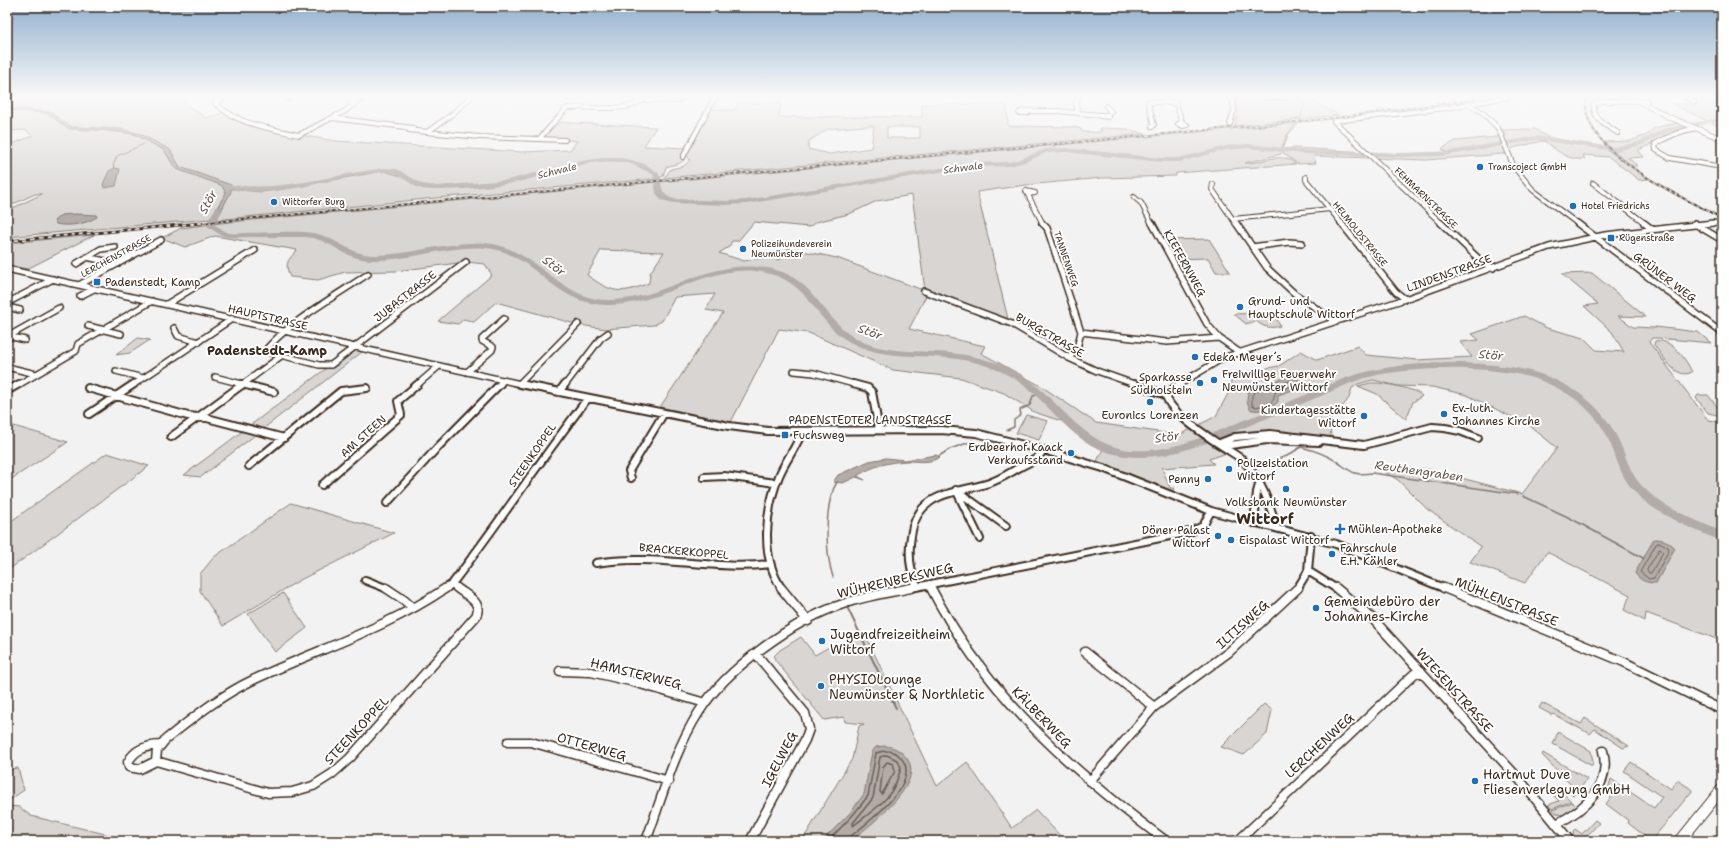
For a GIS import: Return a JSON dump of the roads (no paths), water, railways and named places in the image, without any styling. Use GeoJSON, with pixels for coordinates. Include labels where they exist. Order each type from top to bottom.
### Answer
{"type":"FeatureCollection","features":[{"type":"Feature","properties":{"kind":"main road"},"geometry":{"type":"LineString","coordinates":[[1680,841],[1722,789]]}},
{"type":"Feature","properties":{"kind":"street"},"geometry":{"type":"LineString","coordinates":[[476,137],[565,140]]}},
{"type":"Feature","properties":{"kind":"street"},"geometry":{"type":"LineString","coordinates":[[682,157],[693,137]]}},
{"type":"Feature","properties":{"kind":"street","name":"FEHMARNSTRASSE"},"geometry":{"type":"LineString","coordinates":[[1350,137],[1482,262],[1493,268]]}},
{"type":"Feature","properties":{"kind":"street"},"geometry":{"type":"LineString","coordinates":[[1502,137],[1514,167],[1526,182],[1540,196],[1595,237]]}},
{"type":"Feature","properties":{"kind":"street"},"geometry":{"type":"LineString","coordinates":[[1670,137],[1655,144],[1656,150],[1670,158],[1722,167]]}},
{"type":"Feature","properties":{"kind":"street","name":"HELMOLDSTRASSE"},"geometry":{"type":"LineString","coordinates":[[1306,177],[1306,180],[1396,292],[1405,299]]}},
{"type":"Feature","properties":{"kind":"street"},"geometry":{"type":"LineString","coordinates":[[1594,183],[1652,229]]}},
{"type":"Feature","properties":{"kind":"street"},"geometry":{"type":"LineString","coordinates":[[1213,184],[1212,189],[1267,268],[1286,287],[1336,322]]}},
{"type":"Feature","properties":{"kind":"street","name":"TANNENWEG"},"geometry":{"type":"LineString","coordinates":[[1028,194],[1040,221],[1047,228],[1064,275],[1081,332]]}},
{"type":"Feature","properties":{"kind":"street","name":"KIEFERNWEG"},"geometry":{"type":"LineString","coordinates":[[1134,197],[1141,203],[1207,324],[1219,338],[1239,352]]}},
{"type":"Feature","properties":{"kind":"street"},"geometry":{"type":"LineString","coordinates":[[1233,219],[1282,213],[1330,210]]}},
{"type":"Feature","properties":{"kind":"street","name":"LINDENSTRASSE"},"geometry":{"type":"LineString","coordinates":[[1239,352],[1405,299],[1549,247],[1595,237],[1652,229],[1722,222]]}},
{"type":"Feature","properties":{"kind":"street"},"geometry":{"type":"LineString","coordinates":[[1695,224],[1722,240]]}},
{"type":"Feature","properties":{"kind":"street","name":"GRÜNER WEG"},"geometry":{"type":"LineString","coordinates":[[1595,237],[1722,333]]}},
{"type":"Feature","properties":{"kind":"street","name":"LERCHENSTRASSE"},"geometry":{"type":"LineString","coordinates":[[79,285],[161,240]]}},
{"type":"Feature","properties":{"kind":"street"},"geometry":{"type":"LineString","coordinates":[[1252,248],[1289,242],[1302,243]]}},
{"type":"Feature","properties":{"kind":"street"},"geometry":{"type":"LineString","coordinates":[[76,264],[105,248],[115,247]]}},
{"type":"Feature","properties":{"kind":"street"},"geometry":{"type":"LineString","coordinates":[[167,304],[256,250]]}},
{"type":"Feature","properties":{"kind":"street"},"geometry":{"type":"LineString","coordinates":[[87,257],[118,264]]}},
{"type":"Feature","properties":{"kind":"street","name":"JUBASTRASSE"},"geometry":{"type":"LineString","coordinates":[[287,331],[266,349],[268,353],[326,366],[335,363],[466,262]]}},
{"type":"Feature","properties":{"kind":"street","name":"HAUPTSTRASSE"},"geometry":{"type":"LineString","coordinates":[[7,269],[522,384]]}},
{"type":"Feature","properties":{"kind":"street"},"geometry":{"type":"LineString","coordinates":[[287,331],[368,274]]}},
{"type":"Feature","properties":{"kind":"street"},"geometry":{"type":"LineString","coordinates":[[7,303],[53,279]]}},
{"type":"Feature","properties":{"kind":"street"},"geometry":{"type":"LineString","coordinates":[[80,296],[94,288]]}},
{"type":"Feature","properties":{"kind":"street","name":"BURGSTRASSE"},"geometry":{"type":"LineString","coordinates":[[924,291],[1008,322],[1069,358],[1100,373],[1166,395]]}},
{"type":"Feature","properties":{"kind":"street"},"geometry":{"type":"LineString","coordinates":[[7,391],[76,351],[78,344],[152,301]]}},
{"type":"Feature","properties":{"kind":"street"},"geometry":{"type":"LineString","coordinates":[[7,307],[20,310]]}},
{"type":"Feature","properties":{"kind":"street"},"geometry":{"type":"LineString","coordinates":[[8,337],[59,308]]}},
{"type":"Feature","properties":{"kind":"street"},"geometry":{"type":"LineString","coordinates":[[89,414],[232,319]]}},
{"type":"Feature","properties":{"kind":"street"},"geometry":{"type":"LineString","coordinates":[[467,372],[492,350],[493,347],[482,341],[482,339],[504,319]]}},
{"type":"Feature","properties":{"kind":"street"},"geometry":{"type":"LineString","coordinates":[[522,384],[578,324]]}},
{"type":"Feature","properties":{"kind":"street"},"geometry":{"type":"LineString","coordinates":[[88,326],[121,334]]}},
{"type":"Feature","properties":{"kind":"street"},"geometry":{"type":"LineString","coordinates":[[174,328],[178,336],[199,342]]}},
{"type":"Feature","properties":{"kind":"street"},"geometry":{"type":"LineString","coordinates":[[559,392],[601,338],[608,332]]}},
{"type":"Feature","properties":{"kind":"street"},"geometry":{"type":"LineString","coordinates":[[1069,358],[1077,348],[1081,332],[1157,342],[1194,342],[1219,338]]}},
{"type":"Feature","properties":{"kind":"street"},"geometry":{"type":"LineString","coordinates":[[8,337],[25,340]]}},
{"type":"Feature","properties":{"kind":"street"},"geometry":{"type":"LineString","coordinates":[[1239,352],[1212,364],[1178,384],[1166,395],[1167,402],[1171,409],[1242,459],[1260,480],[1267,495],[1277,528]]}},
{"type":"Feature","properties":{"kind":"street"},"geometry":{"type":"LineString","coordinates":[[171,437],[281,356]]}},
{"type":"Feature","properties":{"kind":"street","name":"AM STEEN"},"geometry":{"type":"LineString","coordinates":[[322,485],[401,415],[398,401],[439,366]]}},
{"type":"Feature","properties":{"kind":"street"},"geometry":{"type":"LineString","coordinates":[[7,367],[36,374]]}},
{"type":"Feature","properties":{"kind":"street"},"geometry":{"type":"LineString","coordinates":[[116,371],[143,378]]}},
{"type":"Feature","properties":{"kind":"street"},"geometry":{"type":"LineString","coordinates":[[794,371],[814,373],[868,388],[872,392],[879,430]]}},
{"type":"Feature","properties":{"kind":"street"},"geometry":{"type":"LineString","coordinates":[[215,377],[274,392]]}},
{"type":"Feature","properties":{"kind":"street"},"geometry":{"type":"LineString","coordinates":[[386,503],[436,449],[504,380]]}},
{"type":"Feature","properties":{"kind":"street","name":"PADENSTEDTER LANDSTRASSE"},"geometry":{"type":"LineString","coordinates":[[522,384],[748,429],[802,432],[879,430],[962,431],[1043,450],[1103,468],[1211,511],[1254,523]]}},
{"type":"Feature","properties":{"kind":"street"},"geometry":{"type":"LineString","coordinates":[[88,388],[149,405],[284,438]]}},
{"type":"Feature","properties":{"kind":"street"},"geometry":{"type":"LineString","coordinates":[[249,466],[341,391],[367,388]]}},
{"type":"Feature","properties":{"kind":"street","name":"STEENKOPPEL"},"geometry":{"type":"LineString","coordinates":[[452,584],[478,605],[478,613],[350,758],[331,776],[320,783],[297,792],[282,794],[268,793],[156,761],[140,769],[129,767],[128,762],[136,751],[143,748],[160,745],[211,705],[251,681],[376,628],[413,608],[452,584],[477,552],[556,439],[588,398]]}},
{"type":"Feature","properties":{"kind":"street"},"geometry":{"type":"LineString","coordinates":[[631,478],[630,471],[664,413]]}},
{"type":"Feature","properties":{"kind":"street"},"geometry":{"type":"LineString","coordinates":[[1220,443],[1267,440],[1309,442],[1328,441],[1364,445],[1376,443],[1429,427],[1449,428],[1478,438]]}},
{"type":"Feature","properties":{"kind":"street"},"geometry":{"type":"LineString","coordinates":[[802,432],[776,483],[770,515],[768,548],[770,564],[780,586],[808,621]]}},
{"type":"Feature","properties":{"kind":"street"},"geometry":{"type":"LineString","coordinates":[[917,587],[913,577],[910,557],[910,538],[916,516],[921,508],[931,500],[956,490],[996,480],[1039,457],[1043,450]]}},
{"type":"Feature","properties":{"kind":"street"},"geometry":{"type":"LineString","coordinates":[[704,477],[724,476],[776,483]]}},
{"type":"Feature","properties":{"kind":"street"},"geometry":{"type":"LineString","coordinates":[[1254,523],[1257,492],[1260,480]]}},
{"type":"Feature","properties":{"kind":"street"},"geometry":{"type":"LineString","coordinates":[[956,490],[1006,526]]}},
{"type":"Feature","properties":{"kind":"street"},"geometry":{"type":"LineString","coordinates":[[956,490],[980,539]]}},
{"type":"Feature","properties":{"kind":"street","name":"WÜHRENBEKSWEG"},"geometry":{"type":"LineString","coordinates":[[646,841],[686,737],[705,703],[726,678],[756,654],[826,610],[843,604],[929,584],[1190,532],[1202,526],[1211,511]]}},
{"type":"Feature","properties":{"kind":"street","name":"MÜHLENSTRASSE"},"geometry":{"type":"LineString","coordinates":[[1254,523],[1311,536],[1354,551],[1624,662],[1722,710]]}},
{"type":"Feature","properties":{"kind":"street","name":"ILTISWEG"},"geometry":{"type":"LineString","coordinates":[[1090,781],[1154,707],[1237,646],[1297,589],[1308,571],[1311,536]]}},
{"type":"Feature","properties":{"kind":"street","name":"BRACKERKOPPEL"},"geometry":{"type":"LineString","coordinates":[[596,563],[621,558],[722,566],[756,566],[770,564]]}},
{"type":"Feature","properties":{"kind":"street","name":"WIESENSTRASSE"},"geometry":{"type":"LineString","coordinates":[[1308,571],[1342,592],[1362,608],[1519,779],[1570,841]]}},
{"type":"Feature","properties":{"kind":"street"},"geometry":{"type":"LineString","coordinates":[[365,580],[376,582],[408,602],[413,608]]}},
{"type":"Feature","properties":{"kind":"street","name":"KÄLBERWEG"},"geometry":{"type":"LineString","coordinates":[[929,584],[957,635],[990,680],[1034,730],[1090,781],[1166,841]]}},
{"type":"Feature","properties":{"kind":"street"},"geometry":{"type":"LineString","coordinates":[[1086,652],[1154,707]]}},
{"type":"Feature","properties":{"kind":"street","name":"IGELWEG"},"geometry":{"type":"LineString","coordinates":[[750,841],[805,740],[809,728],[806,713],[773,676],[756,654]]}},
{"type":"Feature","properties":{"kind":"street","name":"HAMSTERWEG"},"geometry":{"type":"LineString","coordinates":[[560,671],[591,672],[630,681],[705,703]]}},
{"type":"Feature","properties":{"kind":"street","name":"LERCHENWEG"},"geometry":{"type":"LineString","coordinates":[[1238,841],[1414,674],[1421,671]]}},
{"type":"Feature","properties":{"kind":"street","name":"OTTERWEG"},"geometry":{"type":"LineString","coordinates":[[508,742],[531,742],[668,781]]}},
{"type":"Feature","properties":{"kind":"street"},"geometry":{"type":"LineString","coordinates":[[156,761],[157,750],[160,745]]}},
{"type":"Feature","properties":{"kind":"street"},"geometry":{"type":"LineString","coordinates":[[1556,824],[1566,821],[1582,809],[1595,793],[1605,774],[1606,766],[1603,751]]}},
{"type":"Feature","properties":{"kind":"water"},"geometry":{"type":"Polygon","coordinates":[[[139,137],[145,137],[169,149],[180,167],[239,188],[231,189],[231,192],[216,220],[209,221],[226,193],[221,185],[176,169],[164,150],[139,137]]]}},
{"type":"Feature","properties":{"kind":"water"},"geometry":{"type":"Polygon","coordinates":[[[115,168],[120,169],[116,186],[104,188],[103,184],[109,171],[115,168]]]}},
{"type":"Feature","properties":{"kind":"water"},"geometry":{"type":"Polygon","coordinates":[[[61,215],[96,215],[97,217],[83,223],[72,225],[56,224],[54,221],[61,215]]]}},
{"type":"Feature","properties":{"kind":"water"},"geometry":{"type":"Polygon","coordinates":[[[1291,376],[1301,381],[1304,386],[1278,395],[1278,402],[1268,408],[1261,410],[1250,409],[1247,401],[1248,392],[1254,388],[1291,376]]]}},
{"type":"Feature","properties":{"kind":"water"},"geometry":{"type":"Polygon","coordinates":[[[936,455],[940,457],[932,461],[893,462],[875,467],[857,476],[865,480],[856,477],[843,483],[833,482],[838,475],[869,461],[886,458],[905,460],[936,455]]]}},
{"type":"Feature","properties":{"kind":"water"},"geometry":{"type":"Polygon","coordinates":[[[1654,539],[1666,541],[1675,548],[1656,583],[1650,583],[1639,578],[1635,573],[1654,539]]]}},
{"type":"Feature","properties":{"kind":"water"},"geometry":{"type":"Polygon","coordinates":[[[885,746],[898,750],[908,760],[911,770],[908,782],[901,793],[881,816],[851,841],[822,841],[850,813],[864,794],[872,752],[876,747],[885,746]]]}},
{"type":"Feature","properties":{"kind":"waterway"},"geometry":{"type":"LineString","coordinates":[[1281,150],[1286,137]]}},
{"type":"Feature","properties":{"kind":"waterway","name":"Schwale"},"geometry":{"type":"LineString","coordinates":[[225,186],[265,190],[305,185],[364,173],[395,170],[420,186],[437,188],[507,182],[582,163],[602,160],[622,160],[635,163],[656,173],[660,193],[664,198],[674,201],[725,203],[746,202],[795,195],[970,165],[1009,164],[1020,162],[1045,151],[1065,150],[1162,160],[1179,160],[1226,148],[1247,146],[1303,152],[1373,153],[1398,155],[1444,154],[1537,138],[1615,149],[1640,144],[1654,137]]}},
{"type":"Feature","properties":{"kind":"waterway"},"geometry":{"type":"LineString","coordinates":[[115,168],[113,166],[117,156],[144,144]]}},
{"type":"Feature","properties":{"kind":"waterway","name":"Stör"},"geometry":{"type":"LineString","coordinates":[[219,210],[210,225],[226,235],[312,235],[362,257],[402,256],[466,245],[497,247],[512,252],[525,260],[561,288],[575,296],[590,301],[609,303],[631,301],[710,273],[731,269],[753,269],[778,273],[790,278],[801,286],[834,325],[843,334],[854,341],[880,350],[964,357],[998,367],[1024,381],[1037,391],[1071,426],[1084,437],[1099,445],[1116,451],[1150,453],[1182,447],[1214,436],[1364,375],[1403,369],[1443,367],[1507,369],[1545,379],[1569,391],[1589,405],[1605,424],[1629,476],[1639,490],[1657,505],[1722,537]]}},
{"type":"Feature","properties":{"kind":"waterway"},"geometry":{"type":"LineString","coordinates":[[1007,430],[1014,427],[1014,420],[1021,415],[1020,410],[1030,405],[1033,396],[1040,394]]}},
{"type":"Feature","properties":{"kind":"waterway"},"geometry":{"type":"LineString","coordinates":[[939,456],[950,449],[973,441]]}},
{"type":"Feature","properties":{"kind":"waterway","name":"Reuthengraben"},"geometry":{"type":"LineString","coordinates":[[1256,466],[1287,456],[1301,447],[1328,456],[1352,472],[1360,474],[1372,473],[1518,494]]}},
{"type":"Feature","properties":{"kind":"waterway"},"geometry":{"type":"LineString","coordinates":[[833,577],[828,555],[827,528],[830,502],[837,482]]}},
{"type":"Feature","properties":{"kind":"waterway","name":"Reuthengraben"},"geometry":{"type":"LineString","coordinates":[[1523,496],[1570,518],[1643,558]]}},
{"type":"Feature","properties":{"kind":"waterway"},"geometry":{"type":"LineString","coordinates":[[848,609],[896,708]]}},
{"type":"Feature","properties":{"kind":"railway"},"geometry":{"type":"LineString","coordinates":[[191,224],[1136,137]]}},
{"type":"Feature","properties":{"kind":"railway"},"geometry":{"type":"LineString","coordinates":[[1599,137],[1625,162],[1645,176],[1666,189],[1722,218]]}},
{"type":"Feature","properties":{"kind":"railway"},"geometry":{"type":"LineString","coordinates":[[7,241],[202,223]]}},
{"type":"Feature","properties":{"kind":"place","name":"Transcoject GmbH"},"geometry":{"type":"Point","coordinates":[1480,167]}},
{"type":"Feature","properties":{"kind":"place","name":"Wittorfer Burg"},"geometry":{"type":"Point","coordinates":[274,202]}},
{"type":"Feature","properties":{"kind":"place","name":"Hotel Friedrichs"},"geometry":{"type":"Point","coordinates":[1573,206]}},
{"type":"Feature","properties":{"kind":"place","name":"Rügenstraße"},"geometry":{"type":"Point","coordinates":[1611,238]}},
{"type":"Feature","properties":{"kind":"place","name":"Polizeihundeverein Neumünster"},"geometry":{"type":"Point","coordinates":[743,249]}},
{"type":"Feature","properties":{"kind":"place","name":"Padenstedt, Kamp"},"geometry":{"type":"Point","coordinates":[97,282]}},
{"type":"Feature","properties":{"kind":"place","name":"Grund- und Hauptschule Wittorf"},"geometry":{"type":"Point","coordinates":[1240,307]}},
{"type":"Feature","properties":{"kind":"place","name":"Edeka Meyer´s"},"geometry":{"type":"Point","coordinates":[1195,357]}},
{"type":"Feature","properties":{"kind":"place","name":"Freiwillige Feuerwehr Neumünster Wittorf"},"geometry":{"type":"Point","coordinates":[1214,380]}},
{"type":"Feature","properties":{"kind":"place","name":"Sparkasse Südholstein"},"geometry":{"type":"Point","coordinates":[1200,383]}},
{"type":"Feature","properties":{"kind":"place","name":"Euronics Lorenzen"},"geometry":{"type":"Point","coordinates":[1150,402]}},
{"type":"Feature","properties":{"kind":"place","name":"Ev.-luth. Johannes Kirche"},"geometry":{"type":"Point","coordinates":[1444,414]}},
{"type":"Feature","properties":{"kind":"place","name":"Kindertagesstätte Wittorf"},"geometry":{"type":"Point","coordinates":[1364,416]}},
{"type":"Feature","properties":{"kind":"place","name":"Fuchsweg"},"geometry":{"type":"Point","coordinates":[785,435]}},
{"type":"Feature","properties":{"kind":"place","name":"Erdbeerhof Kaack Verkaufsstand"},"geometry":{"type":"Point","coordinates":[1071,453]}},
{"type":"Feature","properties":{"kind":"place","name":"Polizeistation Wittorf"},"geometry":{"type":"Point","coordinates":[1229,469]}},
{"type":"Feature","properties":{"kind":"place","name":"Penny"},"geometry":{"type":"Point","coordinates":[1208,479]}},
{"type":"Feature","properties":{"kind":"place","name":"Volksbank Neumünster"},"geometry":{"type":"Point","coordinates":[1286,489]}},
{"type":"Feature","properties":{"kind":"place","name":"Mühlen-Apotheke"},"geometry":{"type":"Point","coordinates":[1340,529]}},
{"type":"Feature","properties":{"kind":"place","name":"Döner Palast Wittorf"},"geometry":{"type":"Point","coordinates":[1218,536]}},
{"type":"Feature","properties":{"kind":"place","name":"Eispalast Wittorf"},"geometry":{"type":"Point","coordinates":[1231,540]}},
{"type":"Feature","properties":{"kind":"place","name":"Fahrschule E.H. Kähler"},"geometry":{"type":"Point","coordinates":[1332,554]}},
{"type":"Feature","properties":{"kind":"place","name":"Gemeindebüro der Johannes-Kirche"},"geometry":{"type":"Point","coordinates":[1316,608]}},
{"type":"Feature","properties":{"kind":"place","name":"Jugendfreizeitheim Wittorf"},"geometry":{"type":"Point","coordinates":[822,641]}},
{"type":"Feature","properties":{"kind":"place","name":"PHYSIOLounge Neumünster & Northletic"},"geometry":{"type":"Point","coordinates":[821,686]}},
{"type":"Feature","properties":{"kind":"place","name":"Hartmut Duve Fliesenverlegung GmbH"},"geometry":{"type":"Point","coordinates":[1475,781]}},
{"type":"Feature","properties":{"kind":"district","name":"Padenstedt-Kamp"},"geometry":{"type":"Point","coordinates":[267,350]}},
{"type":"Feature","properties":{"kind":"district","name":"Wittorf"},"geometry":{"type":"Point","coordinates":[1265,519]}}]}
